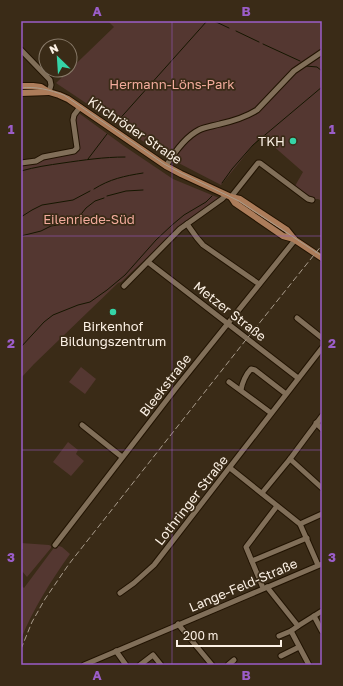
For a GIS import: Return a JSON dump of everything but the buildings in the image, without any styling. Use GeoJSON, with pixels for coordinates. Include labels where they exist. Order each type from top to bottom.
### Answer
{"type":"FeatureCollection","features":[{"type":"Feature","properties":{"kind":"main road","name":"Kirchröder Straße"},"geometry":{"type":"LineString","coordinates":[[21,86],[41,87],[49,92],[60,95],[166,166],[228,196],[235,203],[285,237],[295,240],[322,258]]}},
{"type":"Feature","properties":{"kind":"main road","name":"Kirchröder Straße"},"geometry":{"type":"LineString","coordinates":[[21,93],[49,92]]}},
{"type":"Feature","properties":{"kind":"street"},"geometry":{"type":"LineString","coordinates":[[21,50],[50,80],[51,85],[49,92]]}},
{"type":"Feature","properties":{"kind":"street"},"geometry":{"type":"LineString","coordinates":[[166,166],[182,144],[194,133],[206,127],[236,120],[253,113],[294,71],[322,52]]}},
{"type":"Feature","properties":{"kind":"street"},"geometry":{"type":"LineString","coordinates":[[21,163],[36,161],[43,157],[74,151],[77,148],[73,120],[74,115],[80,107]]}},
{"type":"Feature","properties":{"kind":"street"},"geometry":{"type":"LineString","coordinates":[[124,286],[180,229],[228,196],[258,163],[303,196],[312,200]]}},
{"type":"Feature","properties":{"kind":"street"},"geometry":{"type":"LineString","coordinates":[[187,224],[203,245],[259,284]]}},
{"type":"Feature","properties":{"kind":"street","name":"Bleekstraße"},"geometry":{"type":"LineString","coordinates":[[55,545],[122,457],[295,240]]}},
{"type":"Feature","properties":{"kind":"street","name":"Metzer Straße"},"geometry":{"type":"LineString","coordinates":[[148,262],[298,378]]}},
{"type":"Feature","properties":{"kind":"street"},"geometry":{"type":"LineString","coordinates":[[297,318],[322,338]]}},
{"type":"Feature","properties":{"kind":"street","name":"Lothringer Straße"},"geometry":{"type":"LineString","coordinates":[[120,593],[154,565],[322,348]]}},
{"type":"Feature","properties":{"kind":"street"},"geometry":{"type":"LineString","coordinates":[[241,390],[251,369],[255,370],[286,394]]}},
{"type":"Feature","properties":{"kind":"street"},"geometry":{"type":"LineString","coordinates":[[229,382],[271,413]]}},
{"type":"Feature","properties":{"kind":"street"},"geometry":{"type":"LineString","coordinates":[[262,493],[322,416]]}},
{"type":"Feature","properties":{"kind":"street"},"geometry":{"type":"LineString","coordinates":[[316,423],[322,429]]}},
{"type":"Feature","properties":{"kind":"street"},"geometry":{"type":"LineString","coordinates":[[82,425],[122,457]]}},
{"type":"Feature","properties":{"kind":"street"},"geometry":{"type":"LineString","coordinates":[[290,459],[322,488]]}},
{"type":"Feature","properties":{"kind":"street"},"geometry":{"type":"LineString","coordinates":[[230,468],[300,524],[320,564]]}},
{"type":"Feature","properties":{"kind":"street"},"geometry":{"type":"LineString","coordinates":[[277,506],[246,547],[265,588],[298,626]]}},
{"type":"Feature","properties":{"kind":"street"},"geometry":{"type":"LineString","coordinates":[[300,524],[322,514]]}},
{"type":"Feature","properties":{"kind":"street"},"geometry":{"type":"LineString","coordinates":[[252,561],[307,538]]}},
{"type":"Feature","properties":{"kind":"street","name":"Lange-Feld-Straße"},"geometry":{"type":"LineString","coordinates":[[84,665],[320,564]]}},
{"type":"Feature","properties":{"kind":"street"},"geometry":{"type":"LineString","coordinates":[[279,636],[291,631],[322,611]]}},
{"type":"Feature","properties":{"kind":"street"},"geometry":{"type":"LineString","coordinates":[[314,616],[322,631]]}},
{"type":"Feature","properties":{"kind":"street"},"geometry":{"type":"LineString","coordinates":[[178,624],[212,665]]}},
{"type":"Feature","properties":{"kind":"street"},"geometry":{"type":"LineString","coordinates":[[291,631],[309,665]]}},
{"type":"Feature","properties":{"kind":"street"},"geometry":{"type":"LineString","coordinates":[[281,656],[299,647]]}},
{"type":"Feature","properties":{"kind":"street"},"geometry":{"type":"LineString","coordinates":[[116,652],[126,665]]}},
{"type":"Feature","properties":{"kind":"street"},"geometry":{"type":"LineString","coordinates":[[140,665],[153,655],[161,665]]}},
{"type":"Feature","properties":{"kind":"street"},"geometry":{"type":"LineString","coordinates":[[228,665],[234,660]]}},
{"type":"Feature","properties":{"kind":"green space","name":"Hermann-Löns-Park"},"geometry":{"type":"Polygon","coordinates":[[[108,21],[322,21],[322,201],[314,199],[295,186],[303,172],[271,144],[259,138],[221,185],[165,156],[56,83],[61,78],[78,78],[78,62],[114,27],[108,21]]]}},
{"type":"Feature","properties":{"kind":"green space","name":"Eilenriede-Süd"},"geometry":{"type":"Polygon","coordinates":[[[76,111],[173,179],[219,198],[184,223],[121,282],[118,283],[21,378],[21,166],[79,151],[76,134],[76,111]]]}},
{"type":"Feature","properties":{"kind":"green space"},"geometry":{"type":"Polygon","coordinates":[[[81,367],[96,379],[85,394],[69,382],[81,367]]]}},
{"type":"Feature","properties":{"kind":"green space"},"geometry":{"type":"Polygon","coordinates":[[[68,442],[78,450],[76,454],[84,461],[71,476],[53,462],[68,442]]]}},
{"type":"Feature","properties":{"kind":"green space"},"geometry":{"type":"Polygon","coordinates":[[[21,543],[51,546],[51,548],[27,577],[22,571],[23,549],[21,549],[21,543]]]}},
{"type":"Feature","properties":{"kind":"green space"},"geometry":{"type":"Polygon","coordinates":[[[56,545],[62,547],[70,554],[43,595],[31,616],[21,639],[21,585],[24,588],[56,545]]]}},
{"type":"Feature","properties":{"kind":"waterway"},"geometry":{"type":"LineString","coordinates":[[116,123],[207,21]]}},
{"type":"Feature","properties":{"kind":"waterway"},"geometry":{"type":"LineString","coordinates":[[214,21],[229,28]]}},
{"type":"Feature","properties":{"kind":"waterway"},"geometry":{"type":"LineString","coordinates":[[236,31],[259,42]]}},
{"type":"Feature","properties":{"kind":"waterway"},"geometry":{"type":"LineString","coordinates":[[263,44],[300,61]]}},
{"type":"Feature","properties":{"kind":"waterway"},"geometry":{"type":"LineString","coordinates":[[306,66],[317,67],[322,71]]}},
{"type":"Feature","properties":{"kind":"waterway"},"geometry":{"type":"LineString","coordinates":[[222,183],[253,145],[322,87]]}},
{"type":"Feature","properties":{"kind":"waterway"},"geometry":{"type":"LineString","coordinates":[[88,159],[107,134]]}},
{"type":"Feature","properties":{"kind":"waterway"},"geometry":{"type":"LineString","coordinates":[[21,171],[42,166],[79,161],[125,157]]}},
{"type":"Feature","properties":{"kind":"waterway"},"geometry":{"type":"LineString","coordinates":[[94,189],[117,178],[143,173]]}},
{"type":"Feature","properties":{"kind":"waterway"},"geometry":{"type":"LineString","coordinates":[[107,196],[126,191],[143,190]]}},
{"type":"Feature","properties":{"kind":"waterway"},"geometry":{"type":"LineString","coordinates":[[21,217],[42,205],[73,200],[90,191]]}},
{"type":"Feature","properties":{"kind":"waterway"},"geometry":{"type":"LineString","coordinates":[[21,347],[44,322],[53,315],[90,302],[107,290],[125,275],[156,240],[172,225],[184,215],[206,202],[212,196]]}},
{"type":"Feature","properties":{"kind":"waterway"},"geometry":{"type":"LineString","coordinates":[[21,236],[41,231],[51,226],[70,223],[78,218],[86,208],[95,201],[104,198]]}},
{"type":"Feature","properties":{"kind":"tram line"},"geometry":{"type":"LineString","coordinates":[[21,88],[43,89],[64,95],[164,164],[239,201],[322,256]]}},
{"type":"Feature","properties":{"kind":"railway"},"geometry":{"type":"LineString","coordinates":[[21,649],[32,622],[45,599],[69,564],[322,245]]}},
{"type":"Feature","properties":{"kind":"place","name":"TKH"},"geometry":{"type":"Point","coordinates":[293,141]}},
{"type":"Feature","properties":{"kind":"place","name":"Birkenhof Bildungszentrum"},"geometry":{"type":"Point","coordinates":[113,312]}}]}
